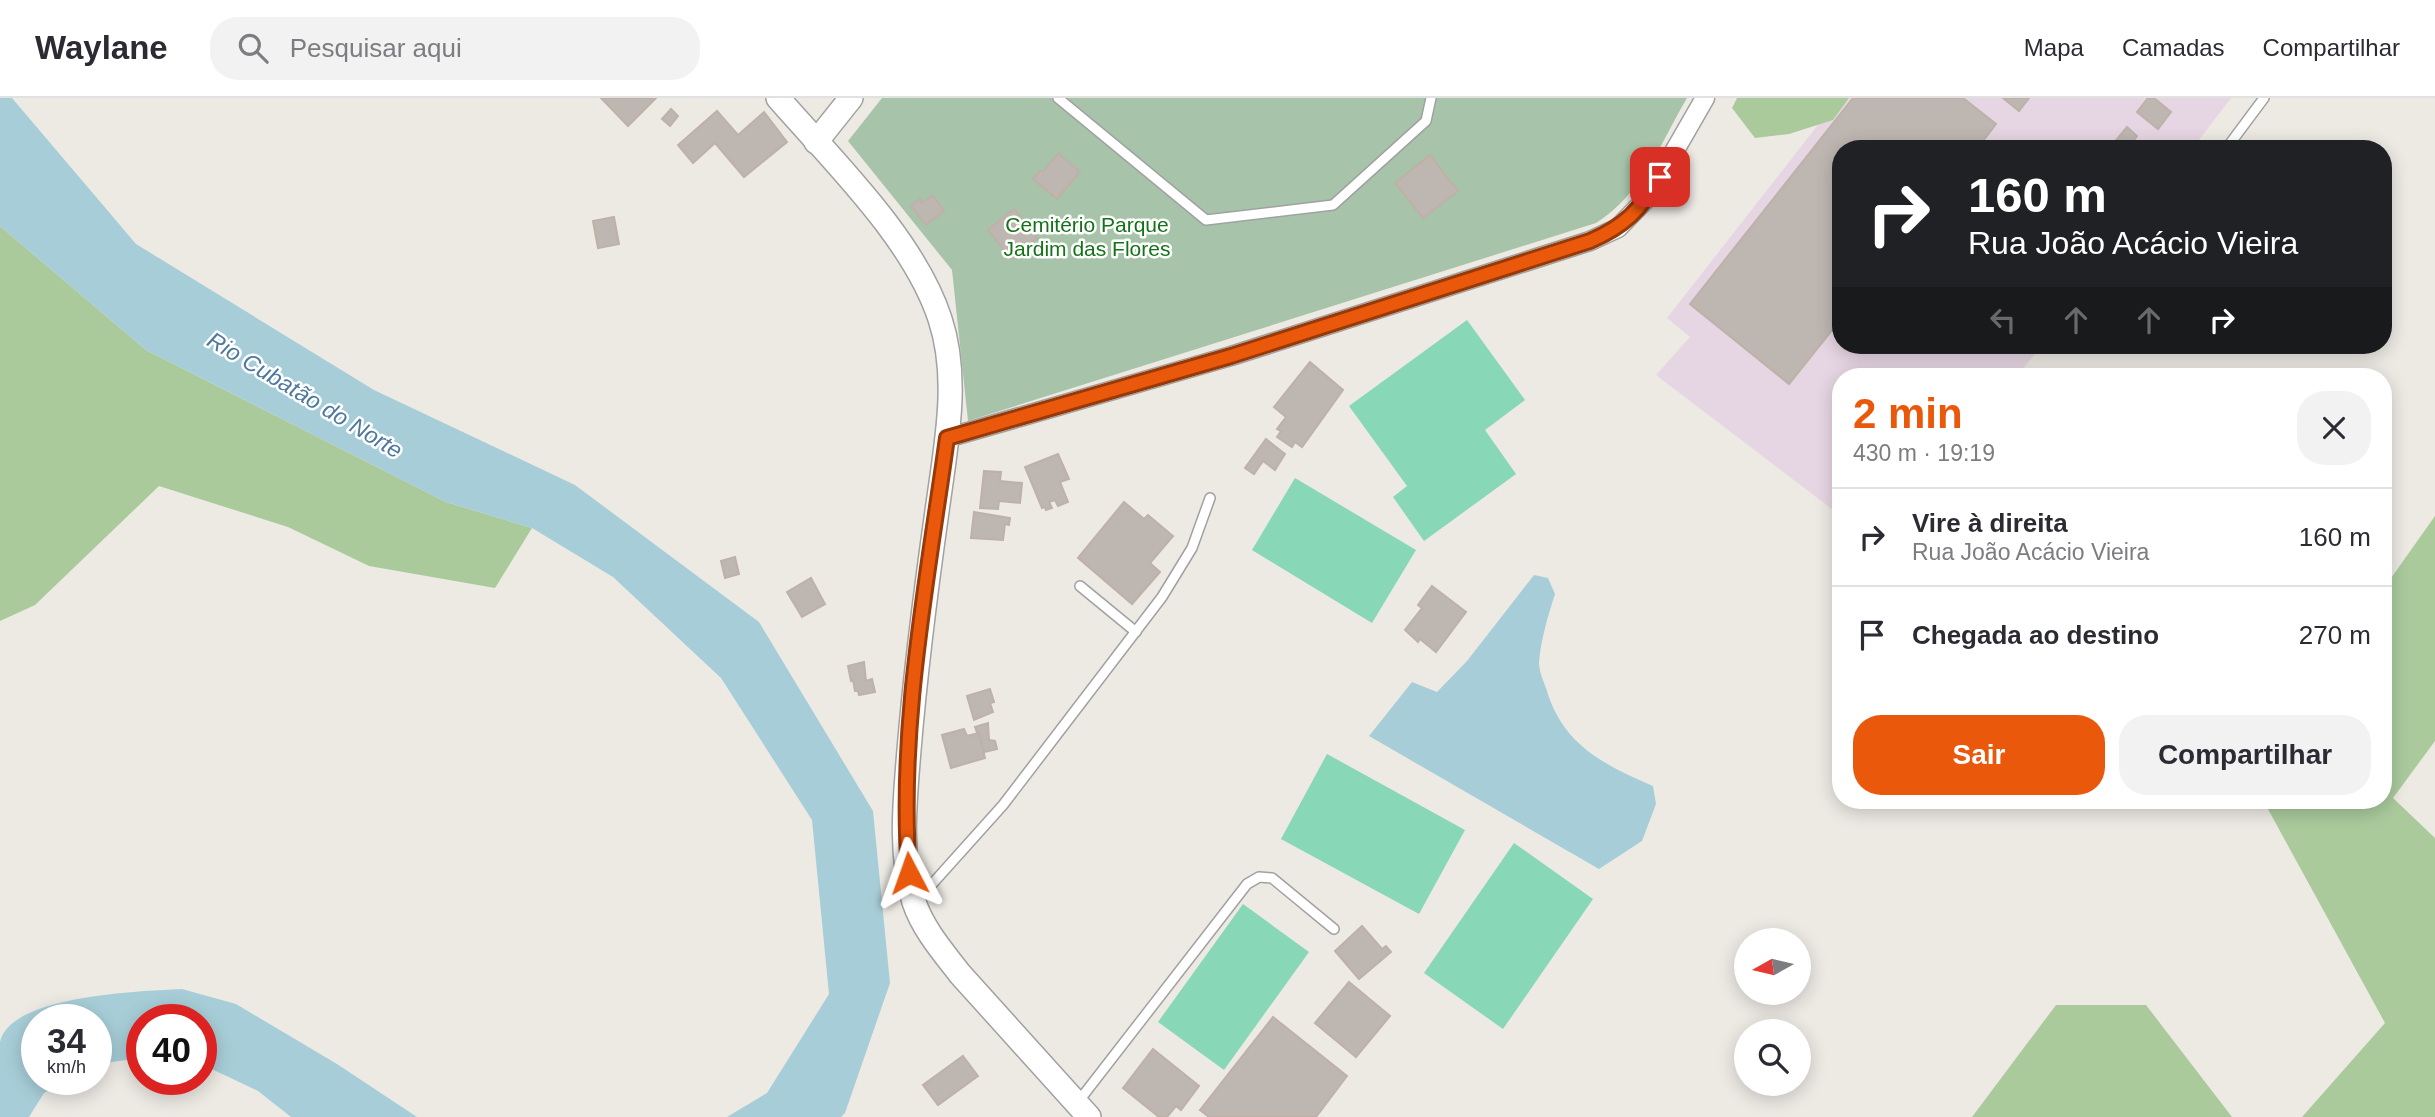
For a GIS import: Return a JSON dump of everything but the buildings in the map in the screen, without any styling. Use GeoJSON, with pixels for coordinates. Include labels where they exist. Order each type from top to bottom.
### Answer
{"type":"FeatureCollection","features":[{"type":"Feature","properties":{"kind":"street"},"geometry":{"type":"LineString","coordinates":[[778,98],[895,236],[933,300],[940,320],[949,367],[947,438],[917,650],[904,816],[909,873],[915,903],[940,949],[960,974],[1083,1110]]}},
{"type":"Feature","properties":{"kind":"street"},"geometry":{"type":"LineString","coordinates":[[816,142],[850,98]]}},
{"type":"Feature","properties":{"kind":"street"},"geometry":{"type":"LineString","coordinates":[[947,438],[1231,356],[1590,241],[1618,228],[1648,197],[1705,98]]}},
{"type":"Feature","properties":{"kind":"lane"},"geometry":{"type":"LineString","coordinates":[[1058,98],[1206,220],[1333,205],[1426,121],[1431,98]]}},
{"type":"Feature","properties":{"kind":"lane"},"geometry":{"type":"LineString","coordinates":[[2233,140],[2264,98]]}},
{"type":"Feature","properties":{"kind":"lane"},"geometry":{"type":"LineString","coordinates":[[915,903],[1003,805],[1162,597],[1192,548],[1210,498]]}},
{"type":"Feature","properties":{"kind":"lane"},"geometry":{"type":"LineString","coordinates":[[1080,586],[1136,632]]}},
{"type":"Feature","properties":{"kind":"lane"},"geometry":{"type":"LineString","coordinates":[[1083,1110],[1247,884],[1259,877],[1272,878],[1334,929]]}},
{"type":"Feature","properties":{"kind":"shaded area"},"geometry":{"type":"Polygon","coordinates":[[[1839,98],[2231,98],[2199,140],[1832,140],[1832,354],[2035,354],[2023,368],[1832,368],[1832,509],[1656,375],[1690,337],[1667,318],[1839,98]]]}},
{"type":"Feature","properties":{"kind":"green space","name":"Cemitério Parque Jardim das Flores"},"geometry":{"type":"Polygon","coordinates":[[[882,98],[1687,98],[1638,182],[1612,211],[1596,223],[968,421],[952,270],[848,141],[882,98]]]}},
{"type":"Feature","properties":{"kind":"green space"},"geometry":{"type":"Polygon","coordinates":[[[1737,98],[1849,98],[1833,120],[1789,134],[1755,138],[1732,108],[1737,98]]]}},
{"type":"Feature","properties":{"kind":"green space"},"geometry":{"type":"Polygon","coordinates":[[[0,226],[146,350],[446,502],[532,528],[495,588],[369,566],[288,527],[159,486],[35,605],[0,621],[0,226]]]}},
{"type":"Feature","properties":{"kind":"green space"},"geometry":{"type":"Polygon","coordinates":[[[1467,320],[1525,400],[1485,430],[1516,474],[1424,541],[1393,497],[1407,486],[1349,406],[1467,320]]]}},
{"type":"Feature","properties":{"kind":"green space"},"geometry":{"type":"Polygon","coordinates":[[[1295,478],[1416,550],[1372,623],[1252,550],[1295,478]]]}},
{"type":"Feature","properties":{"kind":"green space"},"geometry":{"type":"Polygon","coordinates":[[[2435,516],[2435,741],[2393,798],[2435,838],[2435,1117],[2302,1117],[2385,1023],[2268,809],[2392,809],[2392,577],[2435,516]]]}},
{"type":"Feature","properties":{"kind":"green space"},"geometry":{"type":"Polygon","coordinates":[[[1327,754],[1465,830],[1419,914],[1281,839],[1327,754]]]}},
{"type":"Feature","properties":{"kind":"green space"},"geometry":{"type":"Polygon","coordinates":[[[1514,843],[1593,899],[1503,1029],[1424,973],[1514,843]]]}},
{"type":"Feature","properties":{"kind":"green space"},"geometry":{"type":"Polygon","coordinates":[[[1243,904],[1309,952],[1224,1070],[1158,1022],[1243,904]]]}},
{"type":"Feature","properties":{"kind":"green space"},"geometry":{"type":"Polygon","coordinates":[[[2056,1005],[2146,1005],[2232,1117],[1972,1117],[2056,1005]]]}},
{"type":"Feature","properties":{"kind":"water","name":"Rio Cubatão do Norte"},"geometry":{"type":"Polygon","coordinates":[[[0,98],[12,98],[136,244],[374,390],[575,485],[759,622],[873,811],[890,983],[845,1113],[841,1117],[727,1117],[767,1093],[829,994],[812,820],[721,678],[613,577],[532,528],[446,502],[146,350],[0,226],[0,98]]]}},
{"type":"Feature","properties":{"kind":"water"},"geometry":{"type":"Polygon","coordinates":[[[1534,575],[1548,578],[1555,594],[1543,636],[1539,665],[1553,707],[1562,724],[1586,750],[1653,786],[1656,804],[1642,841],[1599,869],[1369,736],[1412,682],[1437,692],[1467,661],[1534,575]]]}},
{"type":"Feature","properties":{"kind":"water"},"geometry":{"type":"Polygon","coordinates":[[[182,989],[236,1004],[337,1064],[417,1117],[291,1117],[258,1091],[217,1072],[217,1004],[126,1004],[126,1060],[112,1062],[112,1004],[56,1004],[109,994],[182,989]]]}},
{"type":"Feature","properties":{"kind":"water"},"geometry":{"type":"Polygon","coordinates":[[[21,1018],[21,1095],[43,1095],[29,1117],[0,1117],[0,1042],[9,1026],[21,1018]]]}},
{"type":"Feature","properties":{"kind":"route"},"geometry":{"type":"LineString","coordinates":[[909,873],[904,816],[917,650],[947,438],[1231,356],[1590,241],[1618,228],[1648,197],[1660,177]]}}]}
